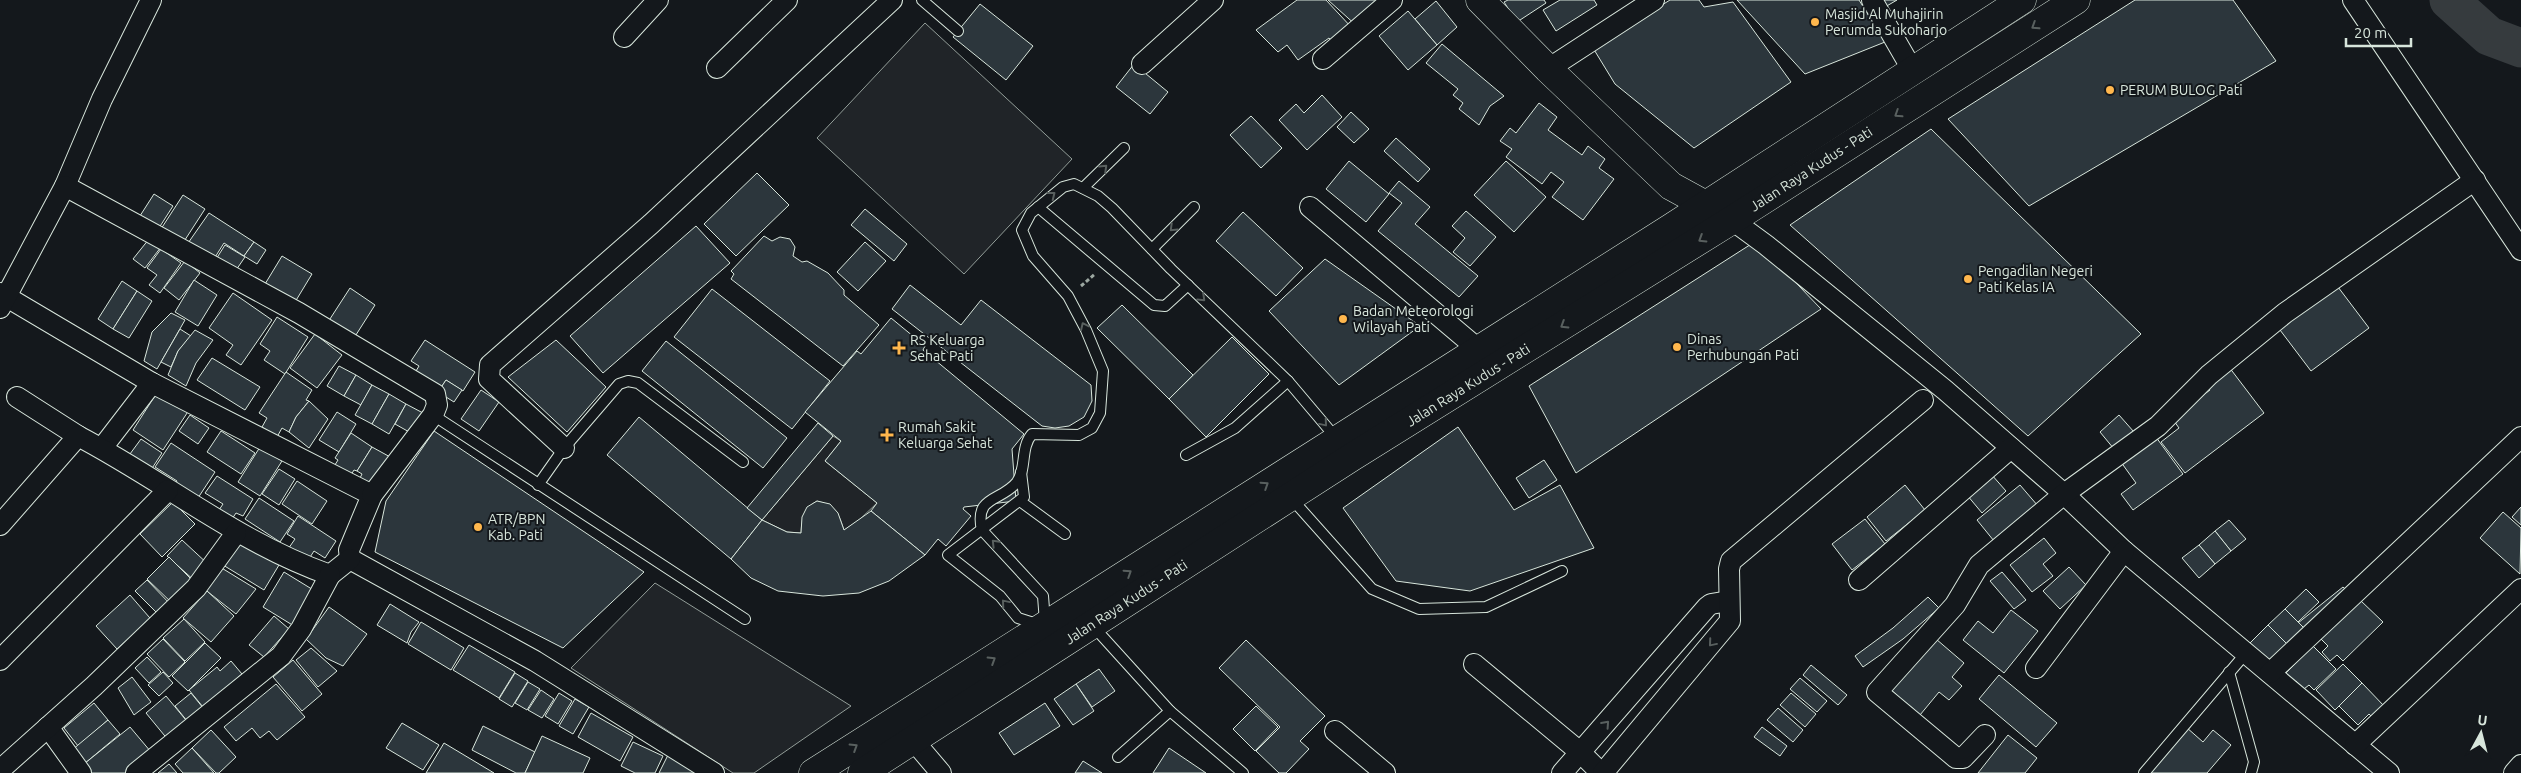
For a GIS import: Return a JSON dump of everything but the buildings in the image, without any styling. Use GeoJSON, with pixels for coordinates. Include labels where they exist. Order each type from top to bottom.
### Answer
{"type":"FeatureCollection","features":[{"type":"Feature","properties":{"kind":"main road"},"geometry":{"type":"LineString","coordinates":[[1480,0],[1548,69],[1670,186],[1732,220]]}},
{"type":"Feature","properties":{"kind":"main road","name":"Jalan Raya Kudus - Pati"},"geometry":{"type":"LineString","coordinates":[[813,773],[1053,635],[1344,448],[1732,220],[2076,0]]}},
{"type":"Feature","properties":{"kind":"main road","name":"Jalan Raya Kudus - Pati"},"geometry":{"type":"LineString","coordinates":[[862,773],[913,740],[1053,635],[1092,624],[1290,497],[1344,448],[1478,349],[1913,71],[2013,2]]}},
{"type":"Feature","properties":{"kind":"street"},"geometry":{"type":"LineString","coordinates":[[151,0],[102,99],[65,186],[2,300],[152,383],[372,495]]}},
{"type":"Feature","properties":{"kind":"street"},"geometry":{"type":"LineString","coordinates":[[624,37],[658,0]]}},
{"type":"Feature","properties":{"kind":"street"},"geometry":{"type":"LineString","coordinates":[[717,68],[787,0]]}},
{"type":"Feature","properties":{"kind":"street"},"geometry":{"type":"LineString","coordinates":[[564,448],[489,379],[490,365],[651,224],[892,0]]}},
{"type":"Feature","properties":{"kind":"street"},"geometry":{"type":"LineString","coordinates":[[1142,64],[1213,0]]}},
{"type":"Feature","properties":{"kind":"street"},"geometry":{"type":"LineString","coordinates":[[1323,59],[1392,0]]}},
{"type":"Feature","properties":{"kind":"street"},"geometry":{"type":"LineString","coordinates":[[1548,69],[1654,0]]}},
{"type":"Feature","properties":{"kind":"street"},"geometry":{"type":"LineString","coordinates":[[1872,0],[1913,71]]}},
{"type":"Feature","properties":{"kind":"street"},"geometry":{"type":"LineString","coordinates":[[2353,0],[2521,250]]}},
{"type":"Feature","properties":{"kind":"street"},"geometry":{"type":"LineString","coordinates":[[1985,735],[1963,758],[1956,758],[1876,692],[1954,605],[1975,569],[2064,494],[2158,426],[2209,376],[2285,313],[2475,180]]}},
{"type":"Feature","properties":{"kind":"street"},"geometry":{"type":"LineString","coordinates":[[65,186],[299,313],[435,394],[437,405],[433,416],[372,495],[349,550],[350,559]]}},
{"type":"Feature","properties":{"kind":"street"},"geometry":{"type":"LineString","coordinates":[[1310,207],[1478,349]]}},
{"type":"Feature","properties":{"kind":"street"},"geometry":{"type":"LineString","coordinates":[[1732,220],[1766,245],[1945,390],[2064,494],[2124,552],[2389,773]]}},
{"type":"Feature","properties":{"kind":"street"},"geometry":{"type":"LineString","coordinates":[[102,448],[152,383]]}},
{"type":"Feature","properties":{"kind":"street"},"geometry":{"type":"LineString","coordinates":[[17,397],[78,436],[102,448],[236,533],[308,567],[330,575]]}},
{"type":"Feature","properties":{"kind":"street"},"geometry":{"type":"LineString","coordinates":[[1474,664],[1580,752],[1602,773],[1730,621],[1731,561],[1922,400]]}},
{"type":"Feature","properties":{"kind":"street"},"geometry":{"type":"LineString","coordinates":[[0,525],[78,436]]}},
{"type":"Feature","properties":{"kind":"street"},"geometry":{"type":"LineString","coordinates":[[2270,673],[2521,437]]}},
{"type":"Feature","properties":{"kind":"street"},"geometry":{"type":"LineString","coordinates":[[1859,580],[2011,448]]}},
{"type":"Feature","properties":{"kind":"street"},"geometry":{"type":"LineString","coordinates":[[0,660],[168,490]]}},
{"type":"Feature","properties":{"kind":"street"},"geometry":{"type":"LineString","coordinates":[[0,770],[196,588],[236,533]]}},
{"type":"Feature","properties":{"kind":"street"},"geometry":{"type":"LineString","coordinates":[[2036,668],[2124,552]]}},
{"type":"Feature","properties":{"kind":"street"},"geometry":{"type":"LineString","coordinates":[[136,773],[281,656],[301,630],[330,575],[350,559]]}},
{"type":"Feature","properties":{"kind":"street"},"geometry":{"type":"LineString","coordinates":[[350,559],[535,661],[714,773]]}},
{"type":"Feature","properties":{"kind":"street"},"geometry":{"type":"LineString","coordinates":[[2355,745],[2521,589]]}},
{"type":"Feature","properties":{"kind":"street"},"geometry":{"type":"LineString","coordinates":[[1562,773],[1707,607],[1711,604],[1729,601]]}},
{"type":"Feature","properties":{"kind":"street"},"geometry":{"type":"LineString","coordinates":[[48,727],[81,773]]}},
{"type":"Feature","properties":{"kind":"street"},"geometry":{"type":"LineString","coordinates":[[1335,731],[1385,773]]}},
{"type":"Feature","properties":{"kind":"street"},"geometry":{"type":"LineString","coordinates":[[913,740],[941,773]]}},
{"type":"Feature","properties":{"kind":"street"},"geometry":{"type":"LineString","coordinates":[[2514,773],[2521,765]]}},
{"type":"Feature","properties":{"kind":"lane"},"geometry":{"type":"LineString","coordinates":[[922,0],[958,31]]}},
{"type":"Feature","properties":{"kind":"lane"},"geometry":{"type":"LineString","coordinates":[[1083,188],[1124,148]]}},
{"type":"Feature","properties":{"kind":"lane"},"geometry":{"type":"LineString","coordinates":[[1053,635],[1043,596],[982,530],[980,517],[986,503],[1016,482],[1021,471],[1027,441],[1032,434],[1079,435],[1092,428],[1100,413],[1103,371],[1068,296],[1033,256],[1023,236],[1026,218],[1063,187],[1074,184],[1098,196],[1288,381],[1344,448]]}},
{"type":"Feature","properties":{"kind":"lane"},"geometry":{"type":"LineString","coordinates":[[1038,207],[1157,306],[1165,306],[1188,285]]}},
{"type":"Feature","properties":{"kind":"lane"},"geometry":{"type":"LineString","coordinates":[[1152,248],[1194,207]]}},
{"type":"Feature","properties":{"kind":"lane"},"geometry":{"type":"LineString","coordinates":[[538,485],[564,448],[619,384],[632,381],[743,462]]}},
{"type":"Feature","properties":{"kind":"lane"},"geometry":{"type":"LineString","coordinates":[[1186,455],[1235,428],[1288,381]]}},
{"type":"Feature","properties":{"kind":"lane"},"geometry":{"type":"LineString","coordinates":[[433,416],[745,619]]}},
{"type":"Feature","properties":{"kind":"lane"},"geometry":{"type":"LineString","coordinates":[[1021,471],[1025,492],[1020,501],[948,555],[1000,596],[1018,618],[1053,635]]}},
{"type":"Feature","properties":{"kind":"lane"},"geometry":{"type":"LineString","coordinates":[[1290,497],[1372,589],[1418,609],[1486,607],[1562,572]]}},
{"type":"Feature","properties":{"kind":"lane"},"geometry":{"type":"LineString","coordinates":[[1020,501],[1065,534]]}},
{"type":"Feature","properties":{"kind":"lane"},"geometry":{"type":"LineString","coordinates":[[1092,624],[1170,711],[1244,773]]}},
{"type":"Feature","properties":{"kind":"lane"},"geometry":{"type":"LineString","coordinates":[[2144,773],[2246,652]]}},
{"type":"Feature","properties":{"kind":"lane"},"geometry":{"type":"LineString","coordinates":[[2229,672],[2254,762],[2251,773]]}},
{"type":"Feature","properties":{"kind":"lane"},"geometry":{"type":"LineString","coordinates":[[1118,757],[1170,711]]}},
{"type":"Feature","properties":{"kind":"path"},"geometry":{"type":"LineString","coordinates":[[1068,296],[1107,265]]}},
{"type":"Feature","properties":{"kind":"shaded area"},"geometry":{"type":"Polygon","coordinates":[[[925,23],[1072,159],[964,274],[817,138],[925,23]]]}},
{"type":"Feature","properties":{"kind":"shaded area"},"geometry":{"type":"Polygon","coordinates":[[[833,436],[841,441],[825,461],[877,503],[858,521],[844,530],[835,511],[828,505],[817,501],[804,514],[801,533],[787,532],[762,520],[833,436]]]}},
{"type":"Feature","properties":{"kind":"shaded area"},"geometry":{"type":"Polygon","coordinates":[[[655,583],[851,706],[754,773],[733,773],[571,668],[655,583]]]}},
{"type":"Feature","properties":{"kind":"waterway"},"geometry":{"type":"LineString","coordinates":[[2449,0],[2489,36],[2521,48]]}},
{"type":"Feature","properties":{"kind":"place","name":"Masjid Al Muhajirin Perumda Sukoharjo"},"geometry":{"type":"Point","coordinates":[1815,22]}},
{"type":"Feature","properties":{"kind":"place","name":"PERUM BULOG Pati"},"geometry":{"type":"Point","coordinates":[2110,90]}},
{"type":"Feature","properties":{"kind":"place","name":"Pengadilan Negeri Pati Kelas IA"},"geometry":{"type":"Point","coordinates":[1968,279]}},
{"type":"Feature","properties":{"kind":"place","name":"Badan Meteorologi Wilayah Pati"},"geometry":{"type":"Point","coordinates":[1343,319]}},
{"type":"Feature","properties":{"kind":"place","name":"Dinas Perhubungan Pati"},"geometry":{"type":"Point","coordinates":[1677,347]}},
{"type":"Feature","properties":{"kind":"place","name":"RS Keluarga Sehat Pati"},"geometry":{"type":"Point","coordinates":[899,348]}},
{"type":"Feature","properties":{"kind":"place","name":"Rumah Sakit Keluarga Sehat"},"geometry":{"type":"Point","coordinates":[887,435]}},
{"type":"Feature","properties":{"kind":"place","name":"ATR/BPN Kab. Pati"},"geometry":{"type":"Point","coordinates":[478,527]}}]}
